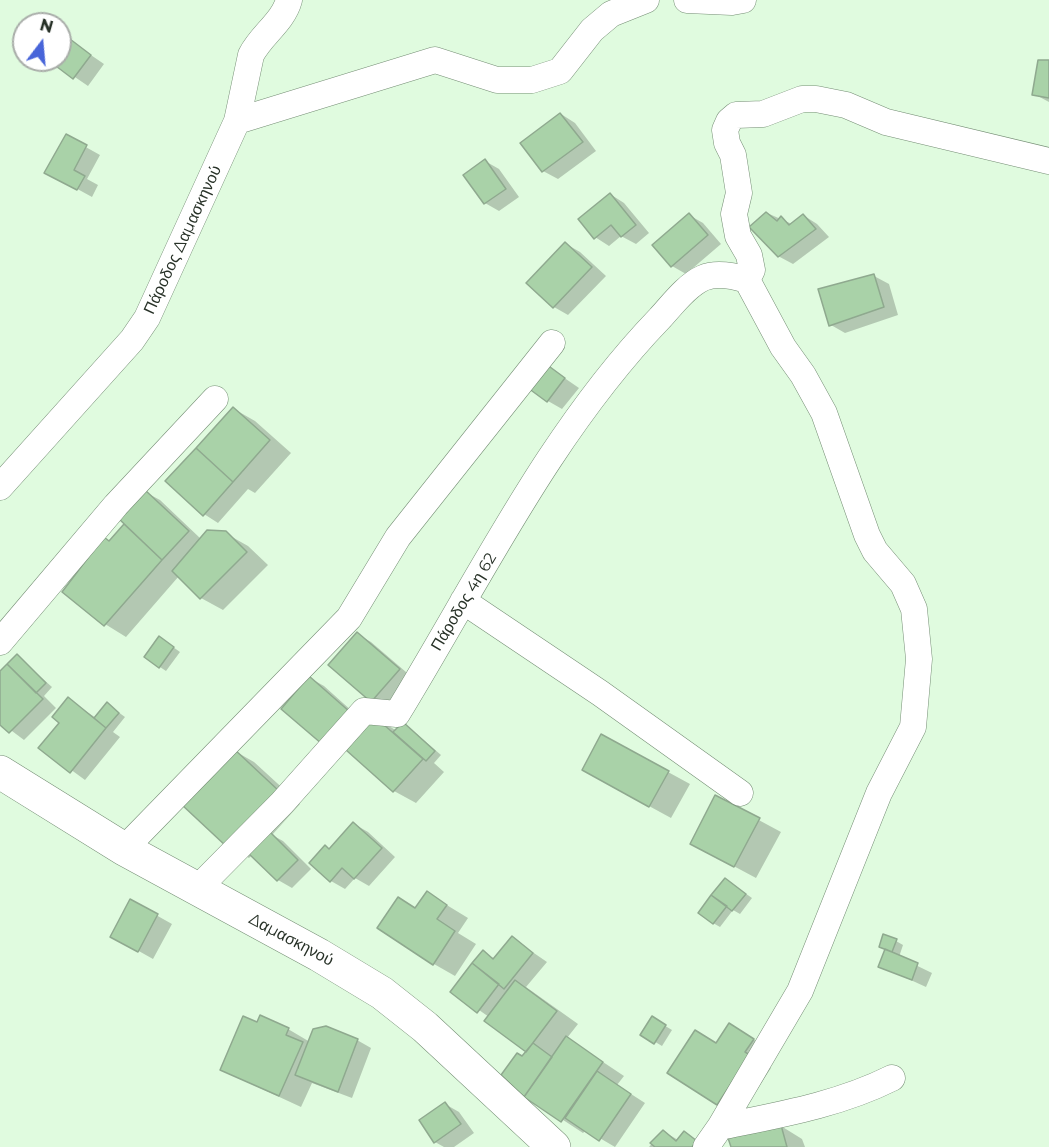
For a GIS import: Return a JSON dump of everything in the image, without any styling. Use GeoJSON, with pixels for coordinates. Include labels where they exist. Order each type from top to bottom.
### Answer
{"type":"FeatureCollection","features":[{"type":"Feature","properties":{"kind":"main road","name":"Δαμασκηνού"},"geometry":{"type":"LineString","coordinates":[[0,772],[124,849],[196,890],[319,954],[382,993],[425,1027],[554,1147]]}},
{"type":"Feature","properties":{"kind":"street","name":"Πάροδος Δαμασκηνού"},"geometry":{"type":"LineString","coordinates":[[0,487],[132,340],[147,318],[237,121],[250,55],[255,46],[286,11],[289,0]]}},
{"type":"Feature","properties":{"kind":"street"},"geometry":{"type":"LineString","coordinates":[[237,121],[435,60],[497,80],[532,80],[560,71],[592,30],[611,14],[646,0]]}},
{"type":"Feature","properties":{"kind":"street"},"geometry":{"type":"LineString","coordinates":[[687,0],[732,2],[743,0]]}},
{"type":"Feature","properties":{"kind":"street"},"geometry":{"type":"LineString","coordinates":[[713,1137],[800,991],[879,793],[908,739],[916,708],[919,659],[918,622],[911,598],[903,584],[875,551],[854,504],[824,413],[803,375],[783,346],[747,280],[752,270],[749,255],[738,236],[734,214],[739,193],[725,130],[729,121],[736,116],[763,114],[802,99],[816,99],[846,105],[886,122],[1049,161]]}},
{"type":"Feature","properties":{"kind":"street","name":"Πάροδος 4η 62"},"geometry":{"type":"LineString","coordinates":[[196,890],[282,803],[364,711],[397,714],[525,499],[602,386],[657,321],[695,283],[707,276],[722,275],[747,280]]}},
{"type":"Feature","properties":{"kind":"street"},"geometry":{"type":"LineString","coordinates":[[124,849],[349,618],[398,537],[552,342]]}},
{"type":"Feature","properties":{"kind":"street"},"geometry":{"type":"LineString","coordinates":[[0,642],[116,505],[215,399]]}},
{"type":"Feature","properties":{"kind":"street"},"geometry":{"type":"LineString","coordinates":[[463,601],[600,693],[740,794]]}},
{"type":"Feature","properties":{"kind":"street"},"geometry":{"type":"LineString","coordinates":[[713,1137],[819,1106],[872,1088],[892,1078]]}},
{"type":"Feature","properties":{"kind":"building"},"geometry":{"type":"Polygon","coordinates":[[[72,41],[91,55],[73,79],[64,72],[72,72],[72,41]]]}},
{"type":"Feature","properties":{"kind":"building"},"geometry":{"type":"Polygon","coordinates":[[[1038,60],[1049,60],[1049,98],[1032,95],[1038,60]]]}},
{"type":"Feature","properties":{"kind":"building"},"geometry":{"type":"Polygon","coordinates":[[[560,113],[583,142],[542,172],[520,143],[560,113]]]}},
{"type":"Feature","properties":{"kind":"building"},"geometry":{"type":"Polygon","coordinates":[[[66,134],[87,145],[74,170],[85,176],[77,190],[44,173],[66,134]]]}},
{"type":"Feature","properties":{"kind":"building"},"geometry":{"type":"Polygon","coordinates":[[[485,159],[506,189],[484,204],[463,175],[485,159]]]}},
{"type":"Feature","properties":{"kind":"building"},"geometry":{"type":"Polygon","coordinates":[[[610,193],[636,225],[621,237],[611,225],[594,239],[578,219],[610,193]]]}},
{"type":"Feature","properties":{"kind":"building"},"geometry":{"type":"Polygon","coordinates":[[[766,212],[777,221],[781,216],[789,225],[803,214],[816,229],[778,257],[749,227],[766,212]]]}},
{"type":"Feature","properties":{"kind":"building"},"geometry":{"type":"Polygon","coordinates":[[[689,213],[708,235],[671,267],[652,245],[689,213]]]}},
{"type":"Feature","properties":{"kind":"building"},"geometry":{"type":"Polygon","coordinates":[[[565,242],[592,267],[553,308],[526,283],[565,242]]]}},
{"type":"Feature","properties":{"kind":"building"},"geometry":{"type":"Polygon","coordinates":[[[874,274],[884,307],[829,326],[818,289],[874,274]]]}},
{"type":"Feature","properties":{"kind":"building"},"geometry":{"type":"Polygon","coordinates":[[[546,364],[565,378],[547,402],[528,388],[546,364]]]}},
{"type":"Feature","properties":{"kind":"building"},"geometry":{"type":"Polygon","coordinates":[[[233,407],[270,440],[233,482],[196,448],[233,407]]]}},
{"type":"Feature","properties":{"kind":"building"},"geometry":{"type":"Polygon","coordinates":[[[196,448],[233,482],[203,516],[165,481],[196,448]]]}},
{"type":"Feature","properties":{"kind":"building"},"geometry":{"type":"Polygon","coordinates":[[[145,490],[189,531],[162,560],[118,518],[145,490]]]}},
{"type":"Feature","properties":{"kind":"building"},"geometry":{"type":"Polygon","coordinates":[[[124,524],[162,560],[104,626],[62,592],[104,537],[109,541],[124,524]]]}},
{"type":"Feature","properties":{"kind":"building"},"geometry":{"type":"Polygon","coordinates":[[[207,530],[226,531],[247,552],[200,599],[172,571],[207,530]]]}},
{"type":"Feature","properties":{"kind":"building"},"geometry":{"type":"Polygon","coordinates":[[[357,632],[400,669],[371,702],[328,665],[357,632]]]}},
{"type":"Feature","properties":{"kind":"building"},"geometry":{"type":"Polygon","coordinates":[[[159,636],[174,647],[159,668],[144,657],[159,636]]]}},
{"type":"Feature","properties":{"kind":"building"},"geometry":{"type":"Polygon","coordinates":[[[17,654],[46,683],[36,693],[7,664],[17,654]]]}},
{"type":"Feature","properties":{"kind":"building"},"geometry":{"type":"Polygon","coordinates":[[[7,664],[43,699],[9,733],[0,725],[0,671],[7,664]]]}},
{"type":"Feature","properties":{"kind":"building"},"geometry":{"type":"Polygon","coordinates":[[[309,676],[350,712],[322,744],[281,709],[309,676]]]}},
{"type":"Feature","properties":{"kind":"building"},"geometry":{"type":"Polygon","coordinates":[[[68,697],[106,728],[70,773],[38,748],[59,723],[52,717],[68,697]]]}},
{"type":"Feature","properties":{"kind":"building"},"geometry":{"type":"Polygon","coordinates":[[[107,702],[119,713],[106,728],[94,718],[107,702]]]}},
{"type":"Feature","properties":{"kind":"building"},"geometry":{"type":"Polygon","coordinates":[[[375,717],[423,759],[393,792],[346,750],[375,717]]]}},
{"type":"Feature","properties":{"kind":"building"},"geometry":{"type":"Polygon","coordinates":[[[403,722],[435,751],[426,761],[393,732],[403,722]]]}},
{"type":"Feature","properties":{"kind":"building"},"geometry":{"type":"Polygon","coordinates":[[[601,734],[669,771],[649,807],[582,770],[601,734]]]}},
{"type":"Feature","properties":{"kind":"building"},"geometry":{"type":"Polygon","coordinates":[[[233,748],[279,791],[227,847],[181,804],[233,748]]]}},
{"type":"Feature","properties":{"kind":"building"},"geometry":{"type":"Polygon","coordinates":[[[715,795],[760,818],[734,867],[690,844],[715,795]]]}},
{"type":"Feature","properties":{"kind":"building"},"geometry":{"type":"Polygon","coordinates":[[[353,822],[382,848],[354,879],[342,868],[330,882],[309,863],[325,845],[329,849],[353,822]]]}},
{"type":"Feature","properties":{"kind":"building"},"geometry":{"type":"Polygon","coordinates":[[[269,831],[298,860],[277,881],[248,853],[269,831]]]}},
{"type":"Feature","properties":{"kind":"building"},"geometry":{"type":"Polygon","coordinates":[[[725,878],[746,894],[732,911],[711,895],[725,878]]]}},
{"type":"Feature","properties":{"kind":"building"},"geometry":{"type":"Polygon","coordinates":[[[427,891],[447,905],[437,919],[455,931],[433,965],[377,928],[398,897],[415,908],[427,891]]]}},
{"type":"Feature","properties":{"kind":"building"},"geometry":{"type":"Polygon","coordinates":[[[711,895],[727,906],[713,924],[698,913],[711,895]]]}},
{"type":"Feature","properties":{"kind":"building"},"geometry":{"type":"Polygon","coordinates":[[[130,899],[158,914],[138,952],[110,937],[130,899]]]}},
{"type":"Feature","properties":{"kind":"building"},"geometry":{"type":"Polygon","coordinates":[[[883,934],[897,939],[892,952],[879,947],[883,934]]]}},
{"type":"Feature","properties":{"kind":"building"},"geometry":{"type":"Polygon","coordinates":[[[512,936],[533,953],[504,989],[472,963],[483,950],[493,959],[512,936]]]}},
{"type":"Feature","properties":{"kind":"building"},"geometry":{"type":"Polygon","coordinates":[[[885,949],[918,963],[912,980],[878,967],[885,949]]]}},
{"type":"Feature","properties":{"kind":"building"},"geometry":{"type":"Polygon","coordinates":[[[472,963],[499,984],[477,1013],[450,992],[472,963]]]}},
{"type":"Feature","properties":{"kind":"building"},"geometry":{"type":"Polygon","coordinates":[[[515,980],[557,1011],[526,1052],[484,1021],[515,980]]]}},
{"type":"Feature","properties":{"kind":"building"},"geometry":{"type":"Polygon","coordinates":[[[260,1015],[289,1028],[286,1035],[303,1042],[279,1096],[220,1070],[243,1016],[257,1022],[260,1015]]]}},
{"type":"Feature","properties":{"kind":"building"},"geometry":{"type":"Polygon","coordinates":[[[652,1016],[666,1025],[654,1044],[640,1035],[652,1016]]]}},
{"type":"Feature","properties":{"kind":"building"},"geometry":{"type":"Polygon","coordinates":[[[729,1023],[754,1039],[745,1052],[750,1055],[717,1105],[667,1073],[695,1030],[716,1043],[729,1023]]]}},
{"type":"Feature","properties":{"kind":"building"},"geometry":{"type":"Polygon","coordinates":[[[326,1026],[358,1039],[338,1092],[295,1075],[313,1029],[326,1026]]]}},
{"type":"Feature","properties":{"kind":"building"},"geometry":{"type":"Polygon","coordinates":[[[566,1036],[603,1062],[561,1122],[524,1097],[566,1036]]]}},
{"type":"Feature","properties":{"kind":"building"},"geometry":{"type":"Polygon","coordinates":[[[533,1043],[552,1057],[524,1097],[501,1075],[517,1053],[522,1056],[533,1043]]]}},
{"type":"Feature","properties":{"kind":"building"},"geometry":{"type":"Polygon","coordinates":[[[597,1071],[631,1094],[599,1141],[565,1118],[597,1071]]]}},
{"type":"Feature","properties":{"kind":"building"},"geometry":{"type":"Polygon","coordinates":[[[445,1102],[461,1124],[434,1143],[419,1120],[445,1102]]]}},
{"type":"Feature","properties":{"kind":"building"},"geometry":{"type":"Polygon","coordinates":[[[781,1125],[787,1147],[731,1147],[728,1138],[781,1125]]]}},
{"type":"Feature","properties":{"kind":"building"},"geometry":{"type":"Polygon","coordinates":[[[663,1130],[676,1141],[684,1131],[697,1141],[692,1147],[655,1147],[650,1143],[663,1130]]]}}]}
